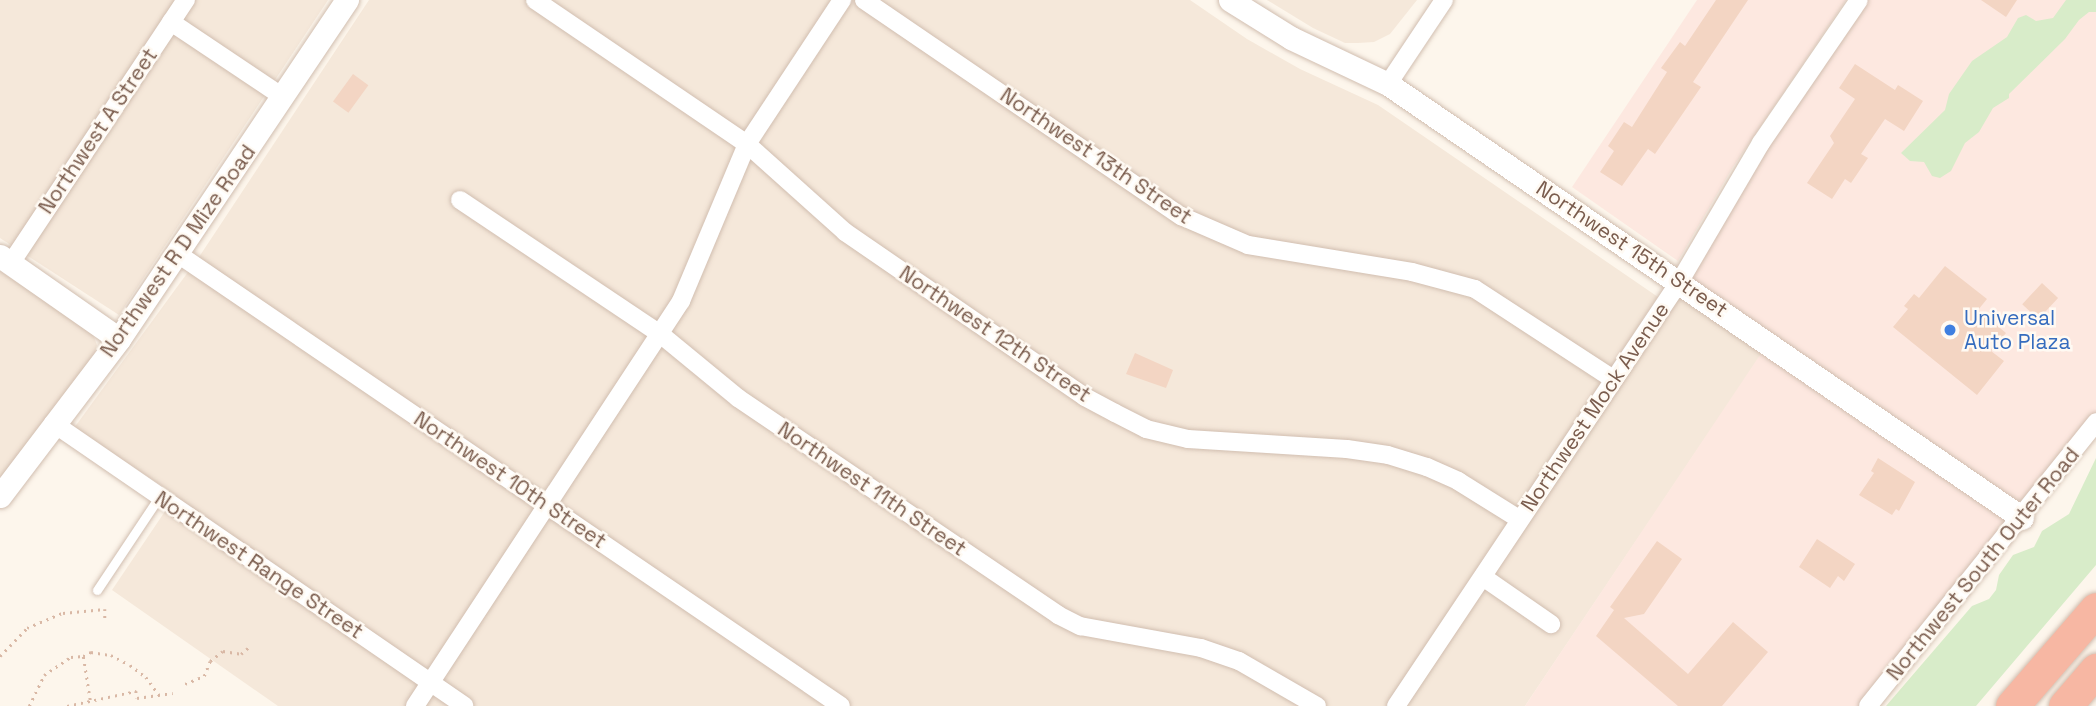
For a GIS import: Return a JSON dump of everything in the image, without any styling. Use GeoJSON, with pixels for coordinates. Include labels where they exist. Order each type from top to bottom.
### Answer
{"type":"FeatureCollection","features":[{"type":"Feature","properties":{"kind":"highway"},"geometry":{"type":"LineString","coordinates":[[2012,706],[2096,609]]}},
{"type":"Feature","properties":{"kind":"highway"},"geometry":{"type":"LineString","coordinates":[[2065,706],[2096,670]]}},
{"type":"Feature","properties":{"kind":"street","name":"Northwest A Street"},"geometry":{"type":"LineString","coordinates":[[6,259],[186,0]]}},
{"type":"Feature","properties":{"kind":"street","name":"Northwest R D Mize Road"},"geometry":{"type":"LineString","coordinates":[[0,496],[119,339],[347,0]]}},
{"type":"Feature","properties":{"kind":"street","name":"Northwest 12th Street"},"geometry":{"type":"LineString","coordinates":[[535,0],[747,144],[845,232],[1085,397],[1146,429],[1207,441],[1347,449],[1388,455],[1427,467],[1458,481],[1519,519]]}},
{"type":"Feature","properties":{"kind":"street"},"geometry":{"type":"LineString","coordinates":[[415,706],[681,301],[747,144],[842,0]]}},
{"type":"Feature","properties":{"kind":"street","name":"Northwest 13th Street"},"geometry":{"type":"LineString","coordinates":[[864,0],[1181,216],[1248,245],[1412,272],[1475,289],[1613,379]]}},
{"type":"Feature","properties":{"kind":"street","name":"Northwest 15th Street"},"geometry":{"type":"LineString","coordinates":[[1230,0],[1291,38],[1388,84],[1680,281],[2022,518]]}},
{"type":"Feature","properties":{"kind":"street"},"geometry":{"type":"LineString","coordinates":[[1388,84],[1444,0]]}},
{"type":"Feature","properties":{"kind":"street","name":"Northwest Mock Avenue"},"geometry":{"type":"LineString","coordinates":[[1395,706],[1680,281],[1761,143],[1859,0]]}},
{"type":"Feature","properties":{"kind":"street"},"geometry":{"type":"LineString","coordinates":[[171,22],[283,97]]}},
{"type":"Feature","properties":{"kind":"street","name":"Northwest 11th Street"},"geometry":{"type":"LineString","coordinates":[[460,200],[659,333],[737,398],[1058,615],[1080,626],[1201,648],[1239,661],[1317,706]]}},
{"type":"Feature","properties":{"kind":"street","name":"Northwest 10th Street"},"geometry":{"type":"LineString","coordinates":[[178,254],[841,706]]}},
{"type":"Feature","properties":{"kind":"street"},"geometry":{"type":"LineString","coordinates":[[6,259],[119,339]]}},
{"type":"Feature","properties":{"kind":"street","name":"Northwest South Outer Road"},"geometry":{"type":"LineString","coordinates":[[1868,706],[2022,518],[2096,422]]}},
{"type":"Feature","properties":{"kind":"street","name":"Northwest Range Street"},"geometry":{"type":"LineString","coordinates":[[53,424],[464,706]]}},
{"type":"Feature","properties":{"kind":"street"},"geometry":{"type":"LineString","coordinates":[[1483,577],[1551,624]]}},
{"type":"Feature","properties":{"kind":"lane"},"geometry":{"type":"LineString","coordinates":[[97,590],[159,497]]}},
{"type":"Feature","properties":{"kind":"path"},"geometry":{"type":"LineString","coordinates":[[0,656],[27,628],[63,613],[105,609],[105,622]]}},
{"type":"Feature","properties":{"kind":"path"},"geometry":{"type":"LineString","coordinates":[[185,684],[204,676],[210,662],[223,651],[241,654],[248,647]]}},
{"type":"Feature","properties":{"kind":"path"},"geometry":{"type":"LineString","coordinates":[[29,706],[44,675],[71,657],[91,652],[111,655],[130,665],[146,677],[159,695]]}},
{"type":"Feature","properties":{"kind":"path"},"geometry":{"type":"LineString","coordinates":[[83,656],[90,700]]}},
{"type":"Feature","properties":{"kind":"path"},"geometry":{"type":"LineString","coordinates":[[67,706],[136,691],[137,698],[173,693]]}},
{"type":"Feature","properties":{"kind":"shaded area"},"geometry":{"type":"Polygon","coordinates":[[[0,0],[328,0],[119,315],[0,238],[0,0]]]}},
{"type":"Feature","properties":{"kind":"shaded area"},"geometry":{"type":"Polygon","coordinates":[[[369,0],[1190,0],[1247,39],[1300,69],[1378,105],[1658,297],[1386,706],[278,706],[112,590],[176,495],[74,428],[199,257],[369,0]]]}},
{"type":"Feature","properties":{"kind":"shaded area"},"geometry":{"type":"Polygon","coordinates":[[[1267,0],[1417,0],[1390,34],[1374,42],[1345,43],[1313,28],[1267,0]]]}},
{"type":"Feature","properties":{"kind":"shaded area"},"geometry":{"type":"Polygon","coordinates":[[[1697,0],[1846,0],[1733,167],[1678,261],[1572,187],[1697,0]]]}},
{"type":"Feature","properties":{"kind":"shaded area"},"geometry":{"type":"Polygon","coordinates":[[[1859,0],[2096,0],[2096,422],[1868,706],[1525,706],[1768,343],[1680,281],[1859,0]]]}},
{"type":"Feature","properties":{"kind":"shaded area"},"geometry":{"type":"Polygon","coordinates":[[[0,271],[92,332],[97,345],[94,355],[0,483],[0,271]]]}},
{"type":"Feature","properties":{"kind":"shaded area"},"geometry":{"type":"Polygon","coordinates":[[[1680,281],[1769,343],[1525,706],[1396,706],[1680,281]]]}},
{"type":"Feature","properties":{"kind":"green space"},"geometry":{"type":"Polygon","coordinates":[[[2066,0],[2096,0],[2096,12],[2089,12],[2079,20],[2065,39],[2009,94],[2009,98],[1993,108],[1979,132],[1965,143],[1951,171],[1940,178],[1932,176],[1924,162],[1910,161],[1901,153],[1945,110],[1949,94],[1972,61],[2007,37],[2018,18],[2026,15],[2036,21],[2053,18],[2066,0]]]}},
{"type":"Feature","properties":{"kind":"green space"},"geometry":{"type":"Polygon","coordinates":[[[2096,458],[2096,565],[1976,706],[1886,706],[1972,606],[1989,599],[1996,590],[1999,575],[2013,555],[2034,547],[2042,531],[2069,514],[2096,458]]]}},
{"type":"Feature","properties":{"kind":"building"},"geometry":{"type":"Polygon","coordinates":[[[1716,0],[1748,0],[1693,82],[1701,87],[1655,154],[1648,149],[1622,186],[1600,172],[1614,151],[1608,146],[1624,122],[1632,127],[1667,72],[1661,68],[1680,42],[1685,46],[1716,0]]]}},
{"type":"Feature","properties":{"kind":"building"},"geometry":{"type":"Polygon","coordinates":[[[1981,0],[2017,0],[2006,17],[1981,0]]]}},
{"type":"Feature","properties":{"kind":"building"},"geometry":{"type":"Polygon","coordinates":[[[1855,64],[1895,90],[1898,85],[1923,101],[1904,131],[1885,119],[1861,154],[1868,158],[1851,183],[1845,179],[1832,199],[1807,183],[1834,143],[1830,136],[1855,99],[1839,88],[1855,64]]]}},
{"type":"Feature","properties":{"kind":"building"},"geometry":{"type":"Polygon","coordinates":[[[353,74],[368,85],[348,113],[333,102],[353,74]]]}},
{"type":"Feature","properties":{"kind":"building","name":"Universal Auto Plaza"},"geometry":{"type":"Polygon","coordinates":[[[1945,266],[1987,299],[1978,310],[2006,333],[1991,351],[2004,361],[1977,395],[1893,327],[1908,309],[1904,306],[1914,294],[1919,298],[1945,266]]]}},
{"type":"Feature","properties":{"kind":"building"},"geometry":{"type":"Polygon","coordinates":[[[2042,283],[2058,298],[2038,319],[2022,304],[2042,283]]]}},
{"type":"Feature","properties":{"kind":"building"},"geometry":{"type":"Polygon","coordinates":[[[1135,353],[1173,370],[1166,388],[1126,374],[1135,353]]]}},
{"type":"Feature","properties":{"kind":"building"},"geometry":{"type":"Polygon","coordinates":[[[1878,458],[1915,482],[1899,511],[1896,509],[1892,515],[1859,495],[1874,473],[1871,471],[1878,458]]]}},
{"type":"Feature","properties":{"kind":"building"},"geometry":{"type":"Polygon","coordinates":[[[1817,539],[1855,564],[1844,581],[1838,576],[1830,588],[1799,567],[1817,539]]]}},
{"type":"Feature","properties":{"kind":"building"},"geometry":{"type":"Polygon","coordinates":[[[1657,541],[1682,559],[1644,614],[1624,618],[1688,674],[1733,622],[1768,652],[1722,706],[1678,706],[1596,636],[1614,610],[1610,607],[1657,541]]]}},
{"type":"Feature","properties":{"kind":"place","name":"Universal Auto Plaza"},"geometry":{"type":"Point","coordinates":[1950,330]}}]}
